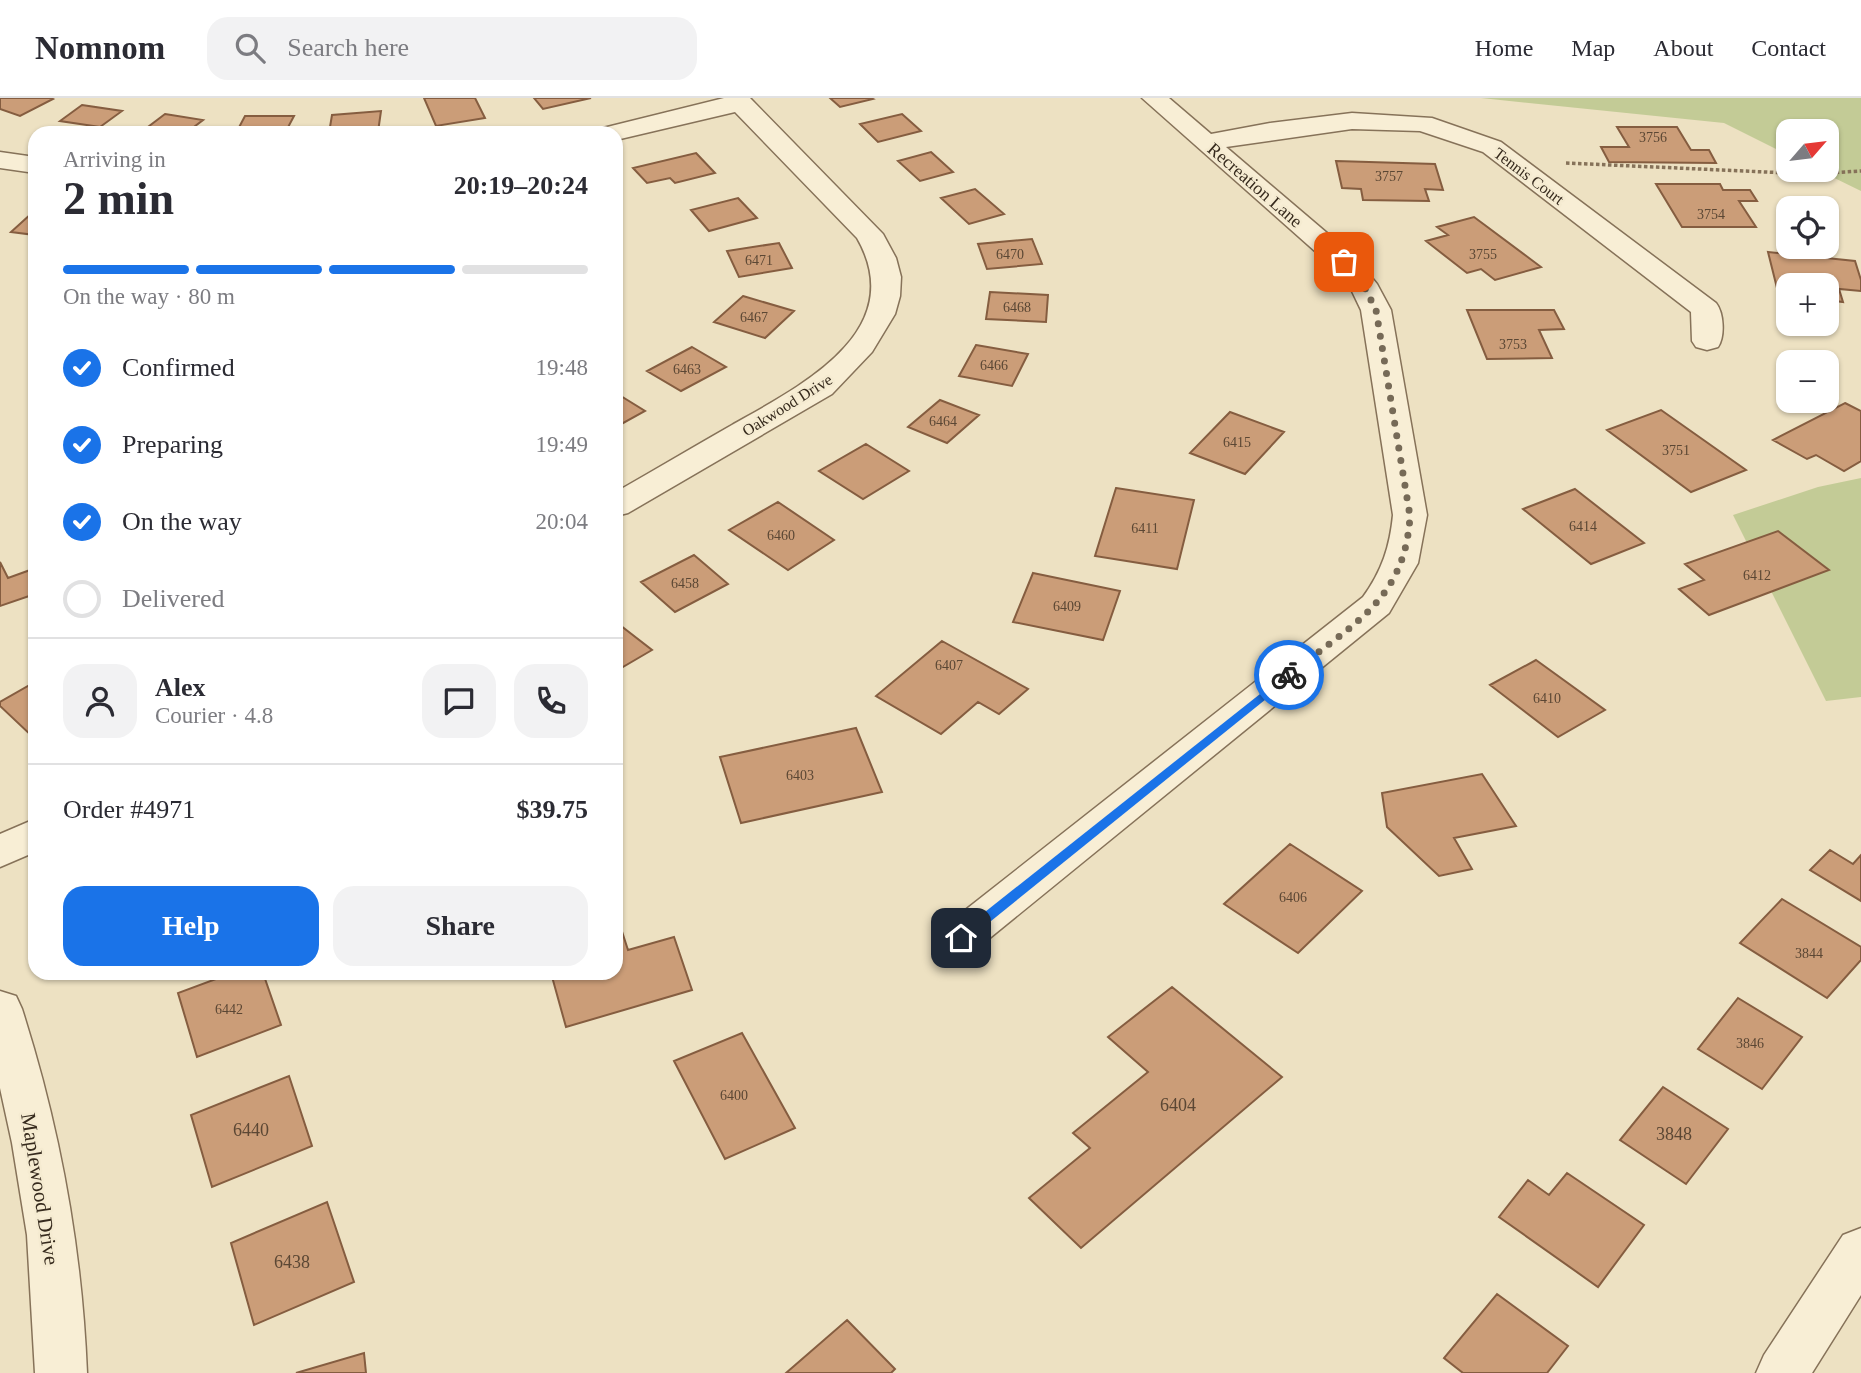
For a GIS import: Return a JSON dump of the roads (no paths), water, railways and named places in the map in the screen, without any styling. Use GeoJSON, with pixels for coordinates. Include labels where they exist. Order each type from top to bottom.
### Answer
{"type":"FeatureCollection","features":[{"type":"Feature","properties":{"kind":"street","name":"Recreation Lane"},"geometry":{"type":"LineString","coordinates":[[961,938],[1376,605],[1398,576],[1408,545],[1410,516],[1376,310],[1363,284],[1344,262],[1154,98]]}},
{"type":"Feature","properties":{"kind":"street"},"geometry":{"type":"LineString","coordinates":[[623,130],[739,101]]}},
{"type":"Feature","properties":{"kind":"street","name":"Oakwood Drive"},"geometry":{"type":"LineString","coordinates":[[623,502],[821,387],[850,361],[871,335],[883,308],[886,283],[882,259],[869,234],[739,101]]}},
{"type":"Feature","properties":{"kind":"street","name":"Tennis Court"},"geometry":{"type":"LineString","coordinates":[[1206,143],[1270,131],[1352,121],[1423,123],[1492,147],[1706,309],[1707,341]]}},
{"type":"Feature","properties":{"kind":"street"},"geometry":{"type":"LineString","coordinates":[[0,160],[28,164]]}},
{"type":"Feature","properties":{"kind":"street"},"geometry":{"type":"LineString","coordinates":[[0,852],[28,838]]}},
{"type":"Feature","properties":{"kind":"street","name":"Maplewood Drive"},"geometry":{"type":"LineString","coordinates":[[0,1009],[18,1062],[46,1199],[61,1339],[61,1373]]}},
{"type":"Feature","properties":{"kind":"street"},"geometry":{"type":"LineString","coordinates":[[1782,1373],[1861,1251]]}}]}
